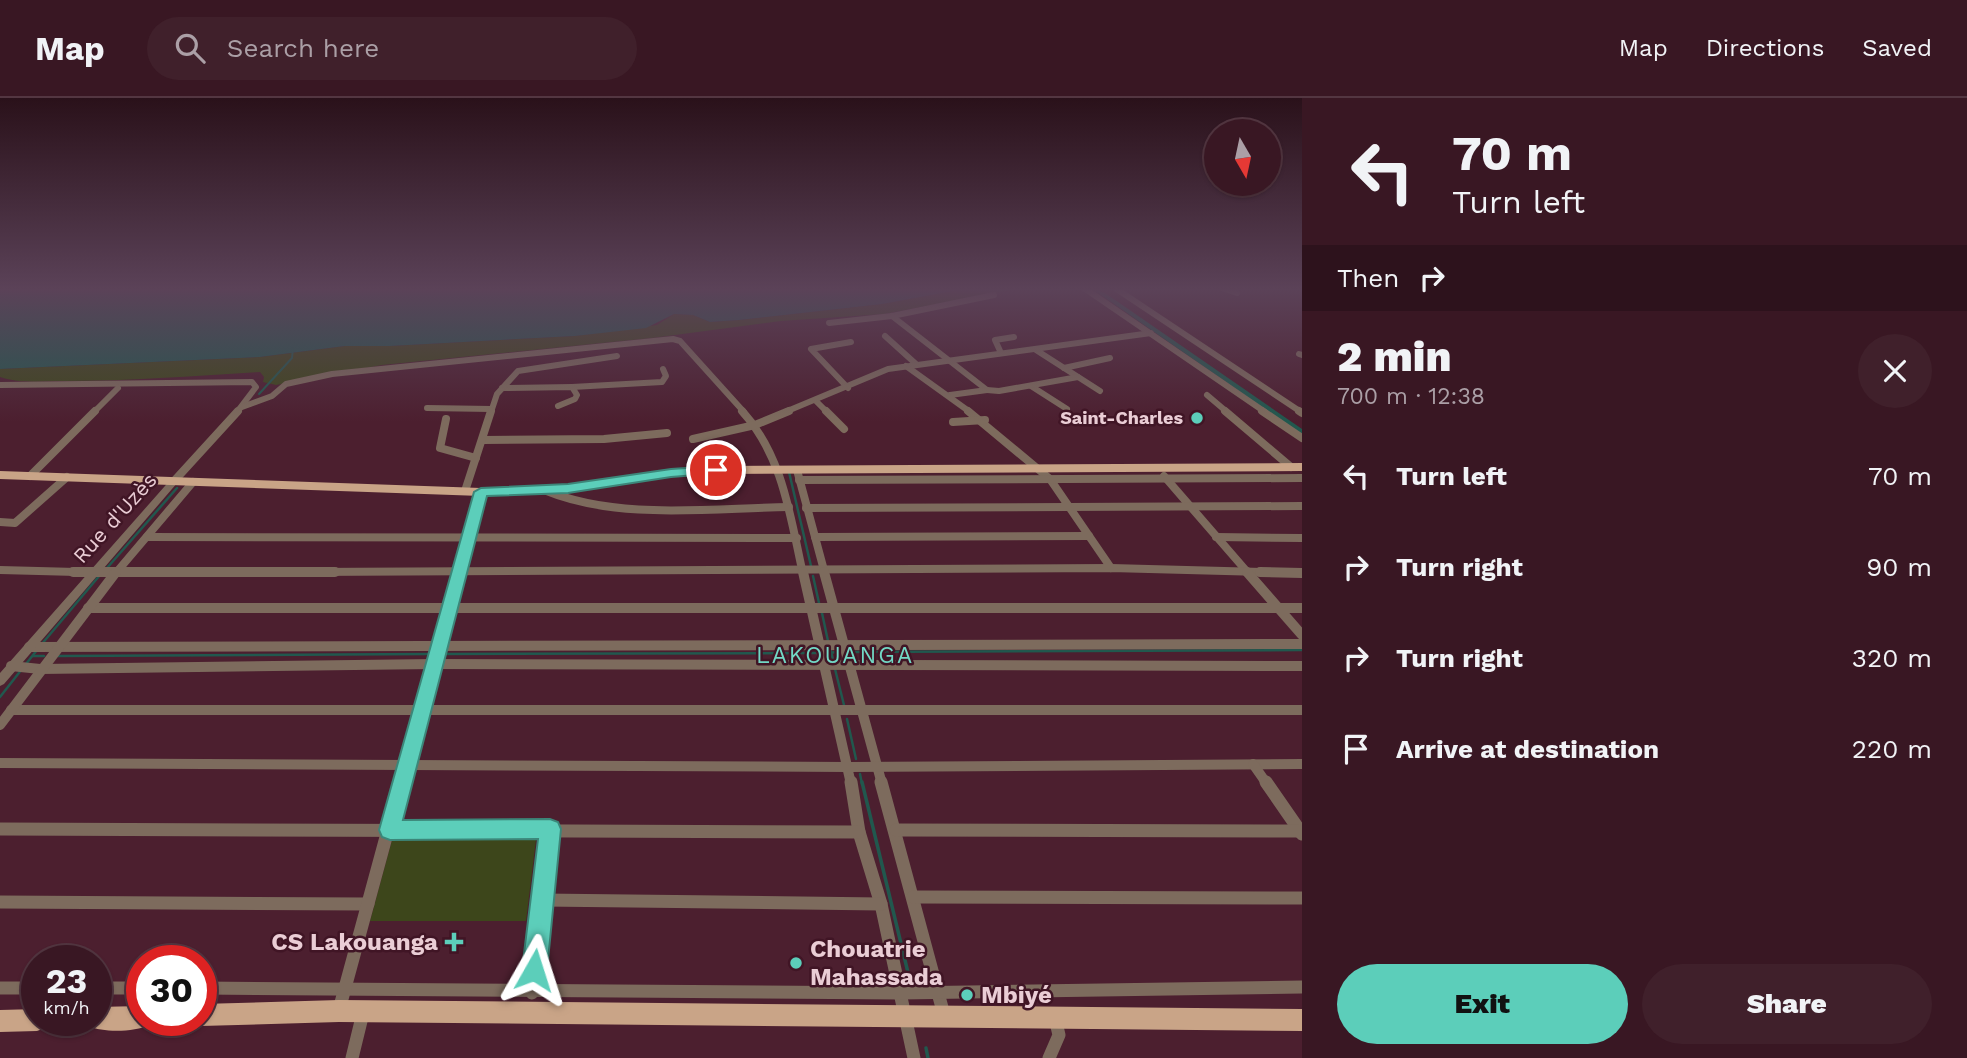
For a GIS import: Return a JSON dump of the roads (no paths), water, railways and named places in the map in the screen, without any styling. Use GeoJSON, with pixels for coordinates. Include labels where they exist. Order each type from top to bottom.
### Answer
{"type":"FeatureCollection","features":[{"type":"Feature","properties":{"kind":"main road"},"geometry":{"type":"LineString","coordinates":[[0,475],[481,492],[544,490],[671,473],[779,470],[798,475],[1039,468],[1296,467]]}},
{"type":"Feature","properties":{"kind":"main road"},"geometry":{"type":"LineString","coordinates":[[217,1013],[342,1000],[364,1012],[1302,1020]]}},
{"type":"Feature","properties":{"kind":"main road"},"geometry":{"type":"LineString","coordinates":[[0,1021],[21,1020]]}},
{"type":"Feature","properties":{"kind":"street"},"geometry":{"type":"LineString","coordinates":[[913,333],[987,390]]}},
{"type":"Feature","properties":{"kind":"street"},"geometry":{"type":"LineString","coordinates":[[693,439],[755,425],[848,388],[879,372],[916,364],[1151,333],[1302,438]]}},
{"type":"Feature","properties":{"kind":"street"},"geometry":{"type":"LineString","coordinates":[[1183,333],[1302,412]]}},
{"type":"Feature","properties":{"kind":"street"},"geometry":{"type":"LineString","coordinates":[[885,337],[916,364]]}},
{"type":"Feature","properties":{"kind":"street"},"geometry":{"type":"LineString","coordinates":[[1001,354],[995,340],[1014,337]]}},
{"type":"Feature","properties":{"kind":"street"},"geometry":{"type":"LineString","coordinates":[[242,407],[272,396],[286,384],[332,374],[673,339],[680,341],[755,425],[779,470],[797,538],[848,767],[859,832],[881,904],[915,1058]]}},
{"type":"Feature","properties":{"kind":"street"},"geometry":{"type":"LineString","coordinates":[[848,388],[811,349],[851,342]]}},
{"type":"Feature","properties":{"kind":"street"},"geometry":{"type":"LineString","coordinates":[[1035,350],[1100,391]]}},
{"type":"Feature","properties":{"kind":"street"},"geometry":{"type":"LineString","coordinates":[[465,491],[491,409],[502,388],[525,368],[617,356]]}},
{"type":"Feature","properties":{"kind":"street"},"geometry":{"type":"LineString","coordinates":[[1064,368],[1110,358]]}},
{"type":"Feature","properties":{"kind":"street"},"geometry":{"type":"LineString","coordinates":[[906,366],[985,420],[1039,468],[1050,479],[1111,568]]}},
{"type":"Feature","properties":{"kind":"street"},"geometry":{"type":"LineString","coordinates":[[502,388],[662,382],[666,376],[663,369]]}},
{"type":"Feature","properties":{"kind":"street"},"geometry":{"type":"LineString","coordinates":[[950,395],[999,391],[1078,377]]}},
{"type":"Feature","properties":{"kind":"street","name":"Rue d'Uzès"},"geometry":{"type":"LineString","coordinates":[[0,385],[252,382],[255,391],[92,573],[0,681]]}},
{"type":"Feature","properties":{"kind":"street"},"geometry":{"type":"LineString","coordinates":[[1031,386],[1067,410]]}},
{"type":"Feature","properties":{"kind":"street"},"geometry":{"type":"LineString","coordinates":[[558,406],[575,399],[577,395],[572,387]]}},
{"type":"Feature","properties":{"kind":"street"},"geometry":{"type":"LineString","coordinates":[[30,476],[118,388]]}},
{"type":"Feature","properties":{"kind":"street"},"geometry":{"type":"LineString","coordinates":[[1207,395],[1296,467]]}},
{"type":"Feature","properties":{"kind":"street"},"geometry":{"type":"LineString","coordinates":[[816,401],[844,429]]}},
{"type":"Feature","properties":{"kind":"street"},"geometry":{"type":"LineString","coordinates":[[427,408],[491,409]]}},
{"type":"Feature","properties":{"kind":"street"},"geometry":{"type":"LineString","coordinates":[[446,419],[440,448],[476,458]]}},
{"type":"Feature","properties":{"kind":"street"},"geometry":{"type":"LineString","coordinates":[[953,422],[985,420]]}},
{"type":"Feature","properties":{"kind":"street"},"geometry":{"type":"LineString","coordinates":[[483,440],[604,439],[667,433]]}},
{"type":"Feature","properties":{"kind":"street"},"geometry":{"type":"LineString","coordinates":[[1156,468],[1302,635]]}},
{"type":"Feature","properties":{"kind":"street"},"geometry":{"type":"LineString","coordinates":[[944,1017],[879,766],[843,647],[798,475],[1050,479],[1302,478]]}},
{"type":"Feature","properties":{"kind":"street"},"geometry":{"type":"LineString","coordinates":[[0,522],[16,523],[67,477]]}},
{"type":"Feature","properties":{"kind":"street"},"geometry":{"type":"LineString","coordinates":[[0,725],[40,668],[115,573],[192,482]]}},
{"type":"Feature","properties":{"kind":"street"},"geometry":{"type":"LineString","coordinates":[[544,490],[565,500],[609,506],[789,508]]}},
{"type":"Feature","properties":{"kind":"street"},"geometry":{"type":"LineString","coordinates":[[342,1000],[409,764],[481,492]]}},
{"type":"Feature","properties":{"kind":"street"},"geometry":{"type":"LineString","coordinates":[[806,508],[1302,506]]}},
{"type":"Feature","properties":{"kind":"street"},"geometry":{"type":"LineString","coordinates":[[146,537],[469,535],[797,538]]}},
{"type":"Feature","properties":{"kind":"street"},"geometry":{"type":"LineString","coordinates":[[815,537],[1088,536]]}},
{"type":"Feature","properties":{"kind":"street"},"geometry":{"type":"LineString","coordinates":[[1216,537],[1302,538]]}},
{"type":"Feature","properties":{"kind":"street"},"geometry":{"type":"LineString","coordinates":[[0,570],[115,573],[1111,568],[1302,573]]}},
{"type":"Feature","properties":{"kind":"street"},"geometry":{"type":"LineString","coordinates":[[89,608],[1302,608]]}},
{"type":"Feature","properties":{"kind":"street"},"geometry":{"type":"LineString","coordinates":[[29,647],[1302,644]]}},
{"type":"Feature","properties":{"kind":"street"},"geometry":{"type":"LineString","coordinates":[[12,666],[1302,666]]}},
{"type":"Feature","properties":{"kind":"street"},"geometry":{"type":"LineString","coordinates":[[11,710],[1302,710]]}},
{"type":"Feature","properties":{"kind":"street"},"geometry":{"type":"LineString","coordinates":[[0,763],[848,767],[1302,764]]}},
{"type":"Feature","properties":{"kind":"street"},"geometry":{"type":"LineString","coordinates":[[1252,764],[1300,833]]}},
{"type":"Feature","properties":{"kind":"street"},"geometry":{"type":"LineString","coordinates":[[0,829],[859,832]]}},
{"type":"Feature","properties":{"kind":"street"},"geometry":{"type":"LineString","coordinates":[[532,993],[550,829]]}},
{"type":"Feature","properties":{"kind":"street"},"geometry":{"type":"LineString","coordinates":[[895,830],[1300,833]]}},
{"type":"Feature","properties":{"kind":"street"},"geometry":{"type":"LineString","coordinates":[[913,897],[1302,898]]}},
{"type":"Feature","properties":{"kind":"street"},"geometry":{"type":"LineString","coordinates":[[542,900],[881,904]]}},
{"type":"Feature","properties":{"kind":"street"},"geometry":{"type":"LineString","coordinates":[[0,902],[368,904]]}},
{"type":"Feature","properties":{"kind":"street"},"geometry":{"type":"LineString","coordinates":[[217,989],[342,1000],[532,993],[901,993],[1302,987]]}},
{"type":"Feature","properties":{"kind":"street"},"geometry":{"type":"LineString","coordinates":[[0,988],[21,988]]}},
{"type":"Feature","properties":{"kind":"street"},"geometry":{"type":"LineString","coordinates":[[352,1058],[364,1012]]}},
{"type":"Feature","properties":{"kind":"street"},"geometry":{"type":"LineString","coordinates":[[1049,1058],[1059,1035],[1055,1018]]}},
{"type":"Feature","properties":{"kind":"waterway"},"geometry":{"type":"LineString","coordinates":[[259,394],[292,358],[293,348]]}},
{"type":"Feature","properties":{"kind":"waterway"},"geometry":{"type":"LineString","coordinates":[[789,472],[811,566]]}},
{"type":"Feature","properties":{"kind":"waterway"},"geometry":{"type":"LineString","coordinates":[[107,568],[177,488]]}},
{"type":"Feature","properties":{"kind":"waterway"},"geometry":{"type":"LineString","coordinates":[[41,645],[100,575]]}},
{"type":"Feature","properties":{"kind":"waterway"},"geometry":{"type":"LineString","coordinates":[[813,576],[819,603]]}},
{"type":"Feature","properties":{"kind":"waterway"},"geometry":{"type":"LineString","coordinates":[[822,613],[828,641]]}},
{"type":"Feature","properties":{"kind":"waterway"},"geometry":{"type":"LineString","coordinates":[[830,647],[831,653]]}},
{"type":"Feature","properties":{"kind":"waterway"},"geometry":{"type":"LineString","coordinates":[[26,664],[37,650]]}},
{"type":"Feature","properties":{"kind":"waterway"},"geometry":{"type":"LineString","coordinates":[[851,652],[1302,650]]}},
{"type":"Feature","properties":{"kind":"waterway"},"geometry":{"type":"LineString","coordinates":[[831,653],[838,652]]}},
{"type":"Feature","properties":{"kind":"waterway"},"geometry":{"type":"LineString","coordinates":[[441,654],[816,653]]}},
{"type":"Feature","properties":{"kind":"waterway"},"geometry":{"type":"LineString","coordinates":[[826,653],[831,653]]}},
{"type":"Feature","properties":{"kind":"waterway"},"geometry":{"type":"LineString","coordinates":[[831,653],[833,660]]}},
{"type":"Feature","properties":{"kind":"waterway"},"geometry":{"type":"LineString","coordinates":[[58,656],[429,654]]}},
{"type":"Feature","properties":{"kind":"waterway"},"geometry":{"type":"LineString","coordinates":[[33,656],[44,656]]}},
{"type":"Feature","properties":{"kind":"waterway"},"geometry":{"type":"LineString","coordinates":[[0,697],[22,669]]}},
{"type":"Feature","properties":{"kind":"waterway"},"geometry":{"type":"LineString","coordinates":[[835,669],[844,705]]}},
{"type":"Feature","properties":{"kind":"waterway"},"geometry":{"type":"LineString","coordinates":[[847,719],[856,759]]}},
{"type":"Feature","properties":{"kind":"waterway"},"geometry":{"type":"LineString","coordinates":[[860,774],[862,784]]}},
{"type":"Feature","properties":{"kind":"waterway"},"geometry":{"type":"LineString","coordinates":[[862,782],[911,985]]}},
{"type":"Feature","properties":{"kind":"waterway"},"geometry":{"type":"LineString","coordinates":[[926,1048],[928,1058]]}},
{"type":"Feature","properties":{"kind":"place","name":"Saint-Charles"},"geometry":{"type":"Point","coordinates":[1197,418]}},
{"type":"Feature","properties":{"kind":"place","name":"CS Lakouanga"},"geometry":{"type":"Point","coordinates":[454,942]}},
{"type":"Feature","properties":{"kind":"place","name":"Chouatrie Mahassada"},"geometry":{"type":"Point","coordinates":[796,963]}},
{"type":"Feature","properties":{"kind":"place","name":"Mbiyé"},"geometry":{"type":"Point","coordinates":[967,995]}},
{"type":"Feature","properties":{"kind":"district","name":"LAKOUANGA"},"geometry":{"type":"Point","coordinates":[835,655]}}]}
